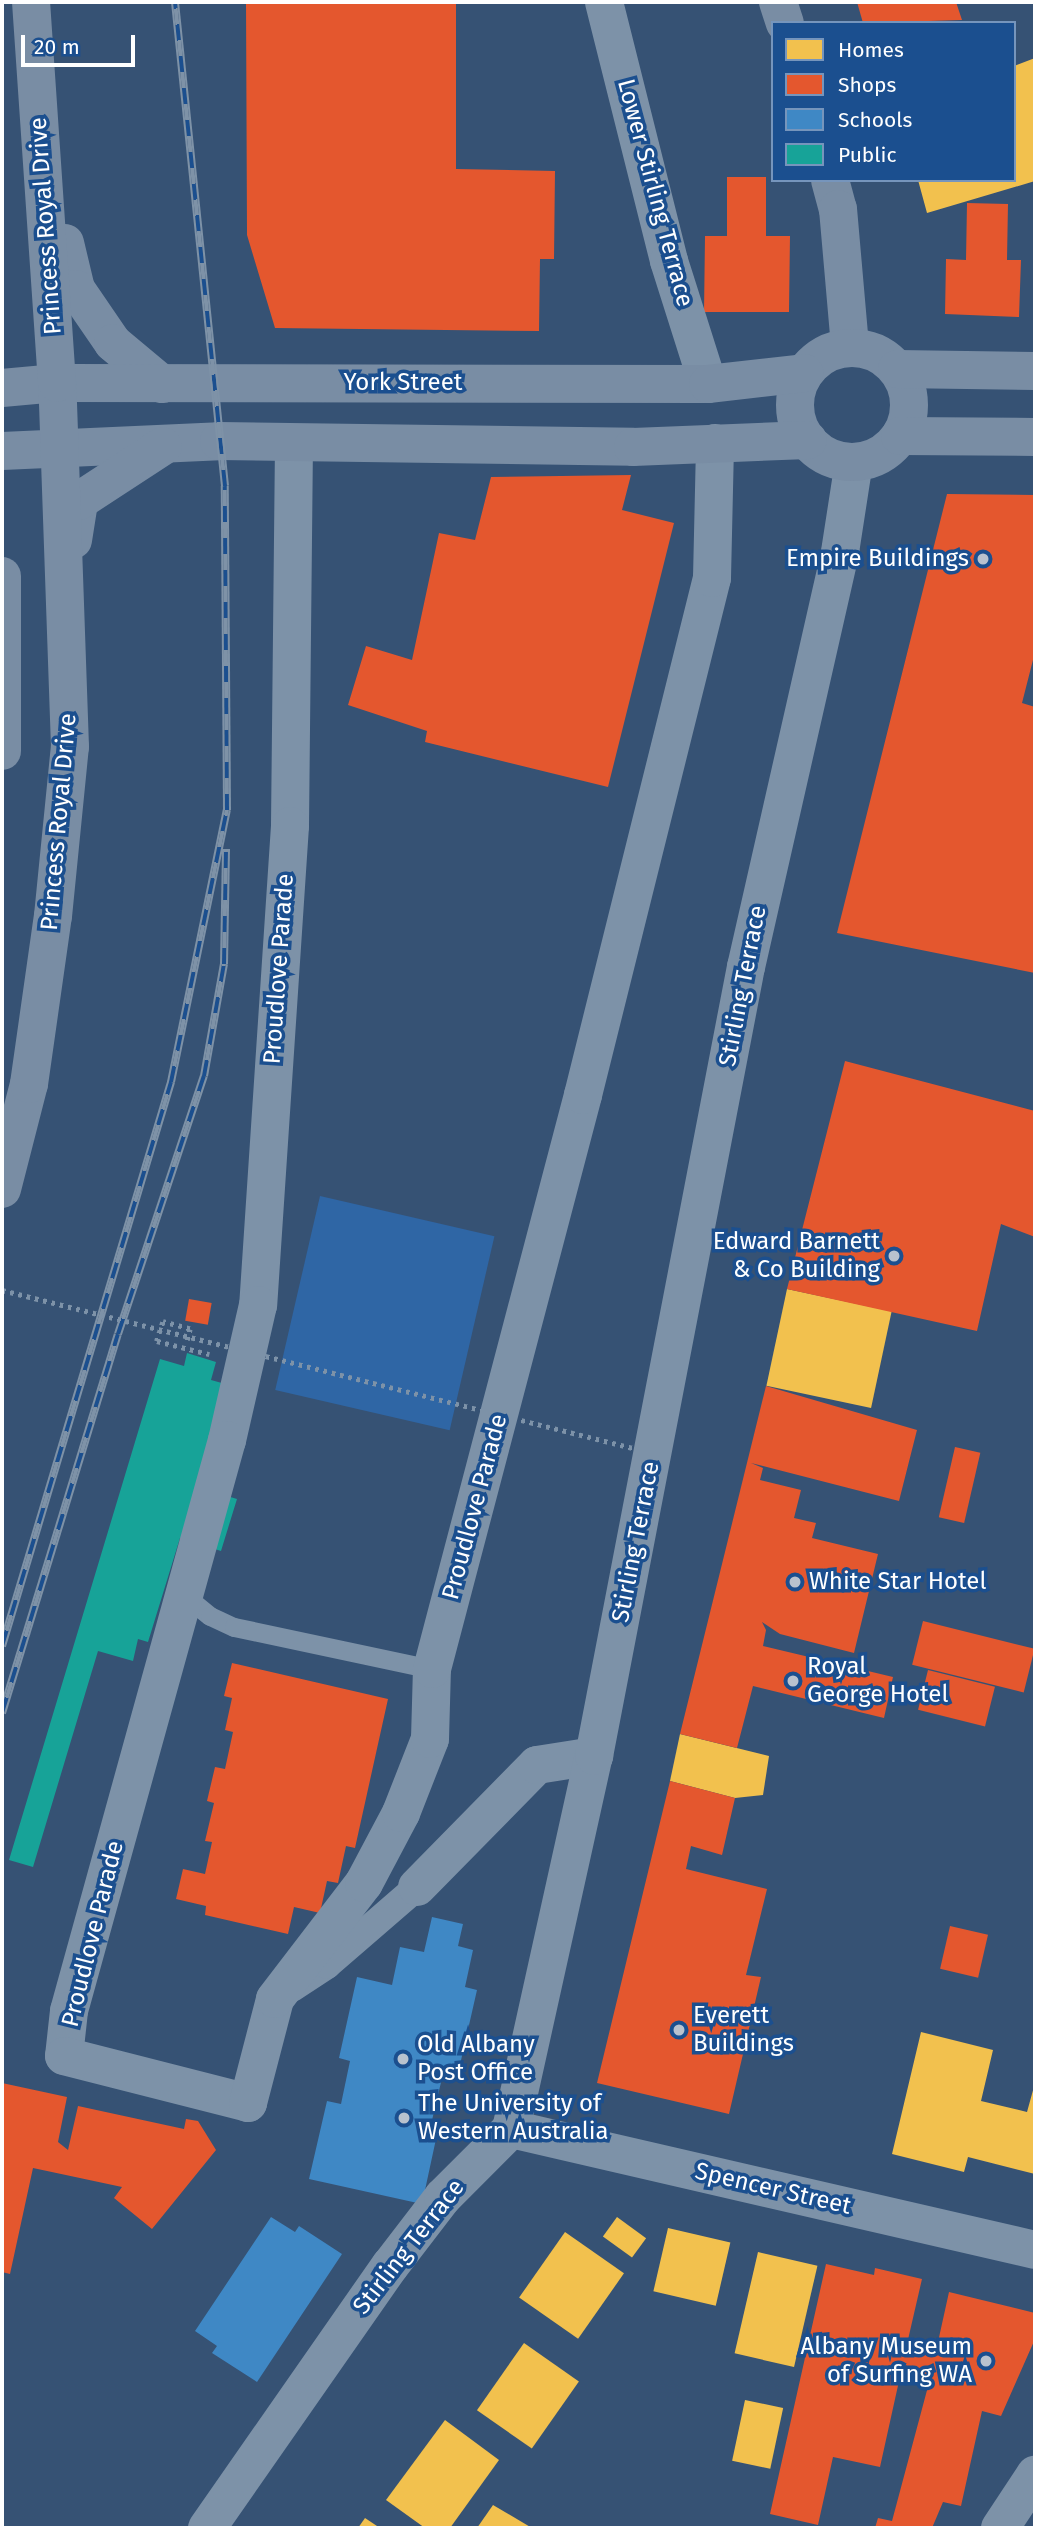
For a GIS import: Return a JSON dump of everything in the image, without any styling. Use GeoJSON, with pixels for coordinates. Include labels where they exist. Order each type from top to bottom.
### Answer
{"type":"FeatureCollection","features":[{"type":"Feature","properties":{"kind":"main road","name":"Princess Royal Drive"},"geometry":{"type":"LineString","coordinates":[[2,1189],[29,1083],[54,903],[70,747],[67,574],[32,2]]}},
{"type":"Feature","properties":{"kind":"main road"},"geometry":{"type":"LineString","coordinates":[[32,2],[48,92],[57,208],[76,289],[113,343],[162,384]]}},
{"type":"Feature","properties":{"kind":"main road"},"geometry":{"type":"LineString","coordinates":[[779,2],[784,21]]}},
{"type":"Feature","properties":{"kind":"main road"},"geometry":{"type":"LineString","coordinates":[[831,182],[838,209],[850,347]]}},
{"type":"Feature","properties":{"kind":"main road"},"geometry":{"type":"LineString","coordinates":[[897,369],[909,402],[900,436],[888,450],[855,462],[837,460],[808,440],[795,407],[804,373],[832,351],[850,347],[867,349],[897,369],[1035,371]]}},
{"type":"Feature","properties":{"kind":"main road","name":"York Street"},"geometry":{"type":"LineString","coordinates":[[2,388],[57,383],[708,384],[804,373]]}},
{"type":"Feature","properties":{"kind":"main road"},"geometry":{"type":"LineString","coordinates":[[294,383],[294,443]]}},
{"type":"Feature","properties":{"kind":"main road"},"geometry":{"type":"LineString","coordinates":[[708,384],[715,443]]}},
{"type":"Feature","properties":{"kind":"main road"},"geometry":{"type":"LineString","coordinates":[[900,436],[1035,437]]}},
{"type":"Feature","properties":{"kind":"main road"},"geometry":{"type":"LineString","coordinates":[[2,451],[60,451],[219,442],[633,447],[808,440]]}},
{"type":"Feature","properties":{"kind":"main road"},"geometry":{"type":"LineString","coordinates":[[67,574],[79,501],[165,445]]}},
{"type":"Feature","properties":{"kind":"main road"},"geometry":{"type":"LineString","coordinates":[[2,576],[2,751]]}},
{"type":"Feature","properties":{"kind":"street","name":"Lower Stirling Terrace"},"geometry":{"type":"LineString","coordinates":[[604,2],[669,261],[708,384]]}},
{"type":"Feature","properties":{"kind":"street","name":"Proudlove Parade"},"geometry":{"type":"LineString","coordinates":[[294,443],[290,826],[264,1162],[265,1247],[245,1364],[69,2011],[64,2056],[248,2103],[275,1999],[364,1883],[401,1813],[430,1739],[432,1669],[583,1095],[712,578],[715,443]]}},
{"type":"Feature","properties":{"kind":"street","name":"Stirling Terrace"},"geometry":{"type":"LineString","coordinates":[[207,2528],[420,2227],[443,2197],[511,2129],[594,1756],[746,967],[840,552],[855,462]]}},
{"type":"Feature","properties":{"kind":"street"},"geometry":{"type":"LineString","coordinates":[[275,1999],[327,1965],[417,1887],[537,1765],[594,1756]]}},
{"type":"Feature","properties":{"kind":"street","name":"Spencer Street"},"geometry":{"type":"LineString","coordinates":[[511,2129],[1035,2250]]}},
{"type":"Feature","properties":{"kind":"street"},"geometry":{"type":"LineString","coordinates":[[1000,2528],[1035,2475]]}},
{"type":"Feature","properties":{"kind":"lane"},"geometry":{"type":"LineString","coordinates":[[184,1595],[209,1616],[234,1627],[432,1669]]}},
{"type":"Feature","properties":{"kind":"path"},"geometry":{"type":"LineString","coordinates":[[2,1290],[187,1340],[653,1453]]}},
{"type":"Feature","properties":{"kind":"path"},"geometry":{"type":"LineString","coordinates":[[178,1346],[157,1341],[163,1322],[190,1329],[187,1340]]}},
{"type":"Feature","properties":{"kind":"shaded area"},"geometry":{"type":"Polygon","coordinates":[[[320,1196],[494,1236],[450,1430],[275,1390],[320,1196]]]}},
{"type":"Feature","properties":{"kind":"building: Homes"},"geometry":{"type":"Polygon","coordinates":[[[1035,58],[1035,181],[927,213],[919,182],[1016,182],[1016,65],[1035,58]]]}},
{"type":"Feature","properties":{"kind":"building: Homes"},"geometry":{"type":"Polygon","coordinates":[[[787,1289],[892,1311],[871,1408],[766,1386],[787,1289]]]}},
{"type":"Feature","properties":{"kind":"building: Homes"},"geometry":{"type":"Polygon","coordinates":[[[680,1734],[769,1756],[763,1795],[735,1798],[670,1781],[680,1734]]]}},
{"type":"Feature","properties":{"kind":"building: Homes"},"geometry":{"type":"Polygon","coordinates":[[[921,2032],[993,2050],[981,2101],[1027,2112],[1035,2083],[1035,2174],[968,2157],[964,2172],[892,2154],[921,2032]]]}},
{"type":"Feature","properties":{"kind":"building: Homes"},"geometry":{"type":"Polygon","coordinates":[[[617,2217],[646,2238],[632,2258],[603,2236],[617,2217]]]}},
{"type":"Feature","properties":{"kind":"building: Homes"},"geometry":{"type":"Polygon","coordinates":[[[668,2228],[730,2242],[716,2306],[653,2291],[668,2228]]]}},
{"type":"Feature","properties":{"kind":"building: Homes"},"geometry":{"type":"Polygon","coordinates":[[[565,2232],[624,2273],[578,2339],[519,2298],[565,2232]]]}},
{"type":"Feature","properties":{"kind":"building: Homes"},"geometry":{"type":"Polygon","coordinates":[[[758,2252],[817,2266],[794,2367],[735,2353],[758,2252]]]}},
{"type":"Feature","properties":{"kind":"building: Homes"},"geometry":{"type":"Polygon","coordinates":[[[524,2343],[579,2381],[532,2449],[477,2410],[524,2343]]]}},
{"type":"Feature","properties":{"kind":"building: Homes"},"geometry":{"type":"Polygon","coordinates":[[[745,2400],[783,2408],[770,2469],[732,2461],[745,2400]]]}},
{"type":"Feature","properties":{"kind":"building: Homes"},"geometry":{"type":"Polygon","coordinates":[[[445,2420],[499,2460],[450,2528],[425,2528],[386,2500],[445,2420]]]}},
{"type":"Feature","properties":{"kind":"building: Homes"},"geometry":{"type":"Polygon","coordinates":[[[493,2505],[532,2528],[477,2528],[493,2505]]]}},
{"type":"Feature","properties":{"kind":"building: Homes"},"geometry":{"type":"Polygon","coordinates":[[[365,2518],[380,2528],[358,2528],[365,2518]]]}},
{"type":"Feature","properties":{"kind":"building: Shops"},"geometry":{"type":"Polygon","coordinates":[[[246,2],[456,2],[456,169],[555,171],[554,259],[540,259],[539,331],[275,328],[247,235],[246,2]]]}},
{"type":"Feature","properties":{"kind":"building: Shops"},"geometry":{"type":"Polygon","coordinates":[[[857,2],[956,2],[962,20],[929,21],[862,21],[857,2]]]}},
{"type":"Feature","properties":{"kind":"building: Shops"},"geometry":{"type":"Polygon","coordinates":[[[727,177],[766,177],[766,236],[790,236],[789,312],[704,312],[705,236],[727,236],[727,177]]]}},
{"type":"Feature","properties":{"kind":"building: Shops"},"geometry":{"type":"Polygon","coordinates":[[[967,203],[1008,204],[1007,260],[1021,260],[1019,317],[945,314],[946,259],[966,260],[967,203]]]}},
{"type":"Feature","properties":{"kind":"building: Shops"},"geometry":{"type":"Polygon","coordinates":[[[631,475],[622,510],[674,523],[608,787],[425,742],[427,731],[348,705],[366,646],[412,660],[439,533],[475,540],[491,477],[631,475]]]}},
{"type":"Feature","properties":{"kind":"building: Shops"},"geometry":{"type":"Polygon","coordinates":[[[947,494],[1035,495],[1035,652],[1022,703],[1035,707],[1035,973],[837,933],[947,494]]]}},
{"type":"Feature","properties":{"kind":"building: Shops"},"geometry":{"type":"Polygon","coordinates":[[[845,1061],[1035,1111],[1035,1237],[1001,1224],[977,1331],[787,1289],[845,1061]]]}},
{"type":"Feature","properties":{"kind":"building: Shops"},"geometry":{"type":"Polygon","coordinates":[[[189,1299],[212,1303],[208,1325],[185,1321],[189,1299]]]}},
{"type":"Feature","properties":{"kind":"building: Shops"},"geometry":{"type":"Polygon","coordinates":[[[766,1386],[917,1430],[899,1501],[751,1463],[763,1468],[760,1480],[801,1490],[794,1518],[816,1523],[812,1538],[878,1554],[854,1653],[780,1634],[762,1622],[766,1630],[763,1646],[893,1677],[884,1718],[753,1686],[737,1748],[680,1734],[766,1386]]]}},
{"type":"Feature","properties":{"kind":"building: Shops"},"geometry":{"type":"Polygon","coordinates":[[[955,1447],[980,1453],[964,1523],[939,1517],[955,1447]]]}},
{"type":"Feature","properties":{"kind":"building: Shops"},"geometry":{"type":"Polygon","coordinates":[[[923,1621],[1035,1649],[1024,1692],[912,1665],[923,1621]]]}},
{"type":"Feature","properties":{"kind":"building: Shops"},"geometry":{"type":"Polygon","coordinates":[[[232,1663],[388,1699],[355,1848],[346,1846],[338,1883],[327,1881],[320,1913],[294,1907],[288,1934],[205,1915],[206,1906],[176,1899],[183,1869],[205,1874],[212,1842],[205,1841],[214,1803],[207,1801],[215,1767],[225,1769],[233,1732],[225,1730],[232,1698],[224,1696],[232,1663]]]}},
{"type":"Feature","properties":{"kind":"building: Shops"},"geometry":{"type":"Polygon","coordinates":[[[928,1670],[995,1687],[985,1726],[918,1710],[928,1670]]]}},
{"type":"Feature","properties":{"kind":"building: Shops"},"geometry":{"type":"Polygon","coordinates":[[[670,1781],[735,1798],[722,1855],[691,1846],[686,1869],[767,1889],[746,1975],[761,1977],[729,2114],[597,2083],[670,1781]]]}},
{"type":"Feature","properties":{"kind":"building: Shops"},"geometry":{"type":"Polygon","coordinates":[[[950,1926],[988,1935],[978,1978],[940,1969],[950,1926]]]}},
{"type":"Feature","properties":{"kind":"building: Shops"},"geometry":{"type":"Polygon","coordinates":[[[2,2083],[67,2097],[58,2142],[68,2150],[78,2106],[184,2129],[186,2119],[198,2121],[216,2150],[152,2229],[114,2198],[122,2187],[33,2168],[10,2274],[2,2272],[2,2083]]]}},
{"type":"Feature","properties":{"kind":"building: Shops"},"geometry":{"type":"Polygon","coordinates":[[[826,2264],[874,2275],[875,2268],[922,2279],[907,2344],[936,2351],[949,2292],[1035,2313],[1035,2339],[1001,2416],[982,2411],[961,2506],[943,2502],[932,2528],[875,2528],[878,2518],[892,2521],[930,2379],[901,2372],[880,2467],[833,2457],[818,2525],[770,2514],[826,2264]]]}},
{"type":"Feature","properties":{"kind":"building: Schools","name":"Old Albany Post Office"},"geometry":{"type":"Polygon","coordinates":[[[432,1917],[463,1924],[458,1946],[473,1950],[465,1987],[477,1990],[457,2078],[443,2074],[428,2137],[436,2139],[422,2204],[309,2179],[327,2101],[341,2104],[350,2061],[339,2058],[357,1977],[392,1985],[400,1947],[424,1952],[432,1917]]]}},
{"type":"Feature","properties":{"kind":"building: Schools"},"geometry":{"type":"Polygon","coordinates":[[[271,2217],[295,2232],[299,2226],[342,2254],[257,2382],[212,2353],[217,2346],[195,2331],[271,2217]]]}},
{"type":"Feature","properties":{"kind":"building: Public"},"geometry":{"type":"Polygon","coordinates":[[[187,1353],[216,1362],[211,1380],[229,1385],[197,1487],[237,1499],[221,1551],[180,1538],[148,1642],[138,1639],[133,1661],[98,1651],[33,1867],[9,1860],[160,1359],[184,1366],[187,1353]]]}},
{"type":"Feature","properties":{"kind":"railway"},"geometry":{"type":"LineString","coordinates":[[2,1646],[171,1082],[227,810],[225,486],[175,2]]}},
{"type":"Feature","properties":{"kind":"railway"},"geometry":{"type":"LineString","coordinates":[[2,1713],[118,1334],[204,1076],[224,964],[226,849]]}},
{"type":"Feature","properties":{"kind":"place","name":"Empire Buildings"},"geometry":{"type":"Point","coordinates":[983,559]}},
{"type":"Feature","properties":{"kind":"place","name":"Edward Barnett & Co Building"},"geometry":{"type":"Point","coordinates":[894,1256]}},
{"type":"Feature","properties":{"kind":"place","name":"White Star Hotel"},"geometry":{"type":"Point","coordinates":[795,1582]}},
{"type":"Feature","properties":{"kind":"place","name":"Royal George Hotel"},"geometry":{"type":"Point","coordinates":[793,1681]}},
{"type":"Feature","properties":{"kind":"place","name":"Everett Buildings"},"geometry":{"type":"Point","coordinates":[679,2030]}},
{"type":"Feature","properties":{"kind":"place","name":"Old Albany Post Office"},"geometry":{"type":"Point","coordinates":[403,2059]}},
{"type":"Feature","properties":{"kind":"place","name":"The University of Western Australia"},"geometry":{"type":"Point","coordinates":[404,2118]}},
{"type":"Feature","properties":{"kind":"place","name":"Albany Museum of Surfing WA"},"geometry":{"type":"Point","coordinates":[986,2361]}}]}
